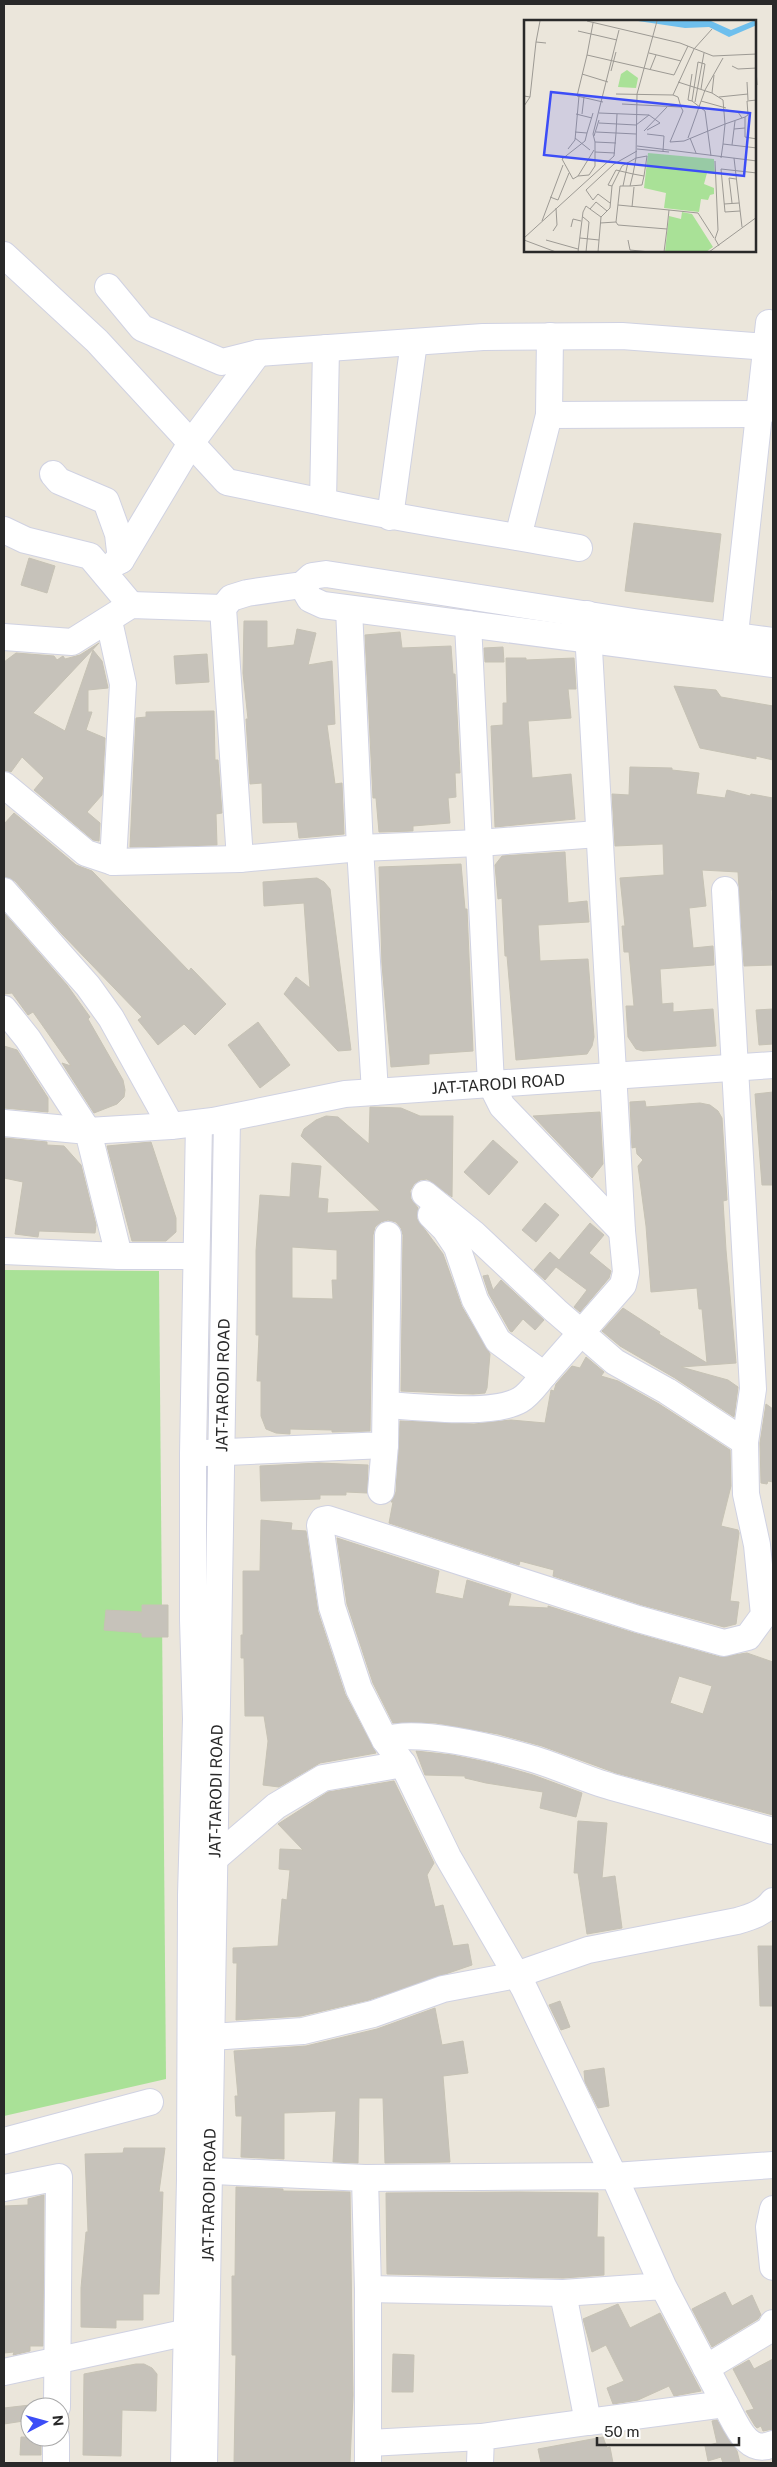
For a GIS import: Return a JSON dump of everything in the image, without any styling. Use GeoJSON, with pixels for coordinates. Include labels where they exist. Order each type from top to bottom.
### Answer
{"type":"FeatureCollection","features":[{"type":"Feature","properties":{"kind":"street"},"geometry":{"type":"LineString","coordinates":[[4,255],[97,341],[227,482],[390,517],[579,548]]}},
{"type":"Feature","properties":{"kind":"street"},"geometry":{"type":"LineString","coordinates":[[108,287],[142,328],[222,362],[258,353],[483,337],[770,335],[735,634],[721,657]]}},
{"type":"Feature","properties":{"kind":"street"},"geometry":{"type":"LineString","coordinates":[[518,537],[549,416],[550,336]]}},
{"type":"Feature","properties":{"kind":"street"},"geometry":{"type":"LineString","coordinates":[[390,517],[414,342]]}},
{"type":"Feature","properties":{"kind":"street"},"geometry":{"type":"LineString","coordinates":[[323,502],[326,348]]}},
{"type":"Feature","properties":{"kind":"street"},"geometry":{"type":"LineString","coordinates":[[110,564],[191,443],[258,353]]}},
{"type":"Feature","properties":{"kind":"street"},"geometry":{"type":"LineString","coordinates":[[549,416],[761,414]]}},
{"type":"Feature","properties":{"kind":"street"},"geometry":{"type":"LineString","coordinates":[[53,474],[59,481],[106,500],[118,534],[110,564]]}},
{"type":"Feature","properties":{"kind":"street"},"geometry":{"type":"LineString","coordinates":[[4,530],[25,540],[90,556],[110,564],[131,605]]}},
{"type":"Feature","properties":{"kind":"street"},"geometry":{"type":"LineString","coordinates":[[240,859],[224,608],[231,598],[247,593],[302,585],[312,576],[326,574],[588,627],[721,657],[773,664]]}},
{"type":"Feature","properties":{"kind":"street"},"geometry":{"type":"LineString","coordinates":[[302,585],[310,599],[324,605],[468,624],[588,627],[634,622],[735,634],[773,641]]}},
{"type":"Feature","properties":{"kind":"street"},"geometry":{"type":"LineString","coordinates":[[4,637],[72,642],[109,621],[131,605],[224,608]]}},
{"type":"Feature","properties":{"kind":"street"},"geometry":{"type":"LineString","coordinates":[[349,608],[360,848],[375,1092]]}},
{"type":"Feature","properties":{"kind":"street"},"geometry":{"type":"LineString","coordinates":[[109,621],[123,684],[112,862]]}},
{"type":"Feature","properties":{"kind":"street"},"geometry":{"type":"LineString","coordinates":[[468,624],[491,1084],[502,1106],[622,1231]]}},
{"type":"Feature","properties":{"kind":"street"},"geometry":{"type":"LineString","coordinates":[[386,1405],[457,1409],[507,1406],[522,1399],[582,1334],[623,1285],[626,1272],[598,834],[588,627]]}},
{"type":"Feature","properties":{"kind":"street"},"geometry":{"type":"LineString","coordinates":[[4,785],[86,854],[112,862],[240,859],[360,848],[479,843],[598,834]]}},
{"type":"Feature","properties":{"kind":"street"},"geometry":{"type":"LineString","coordinates":[[725,890],[753,1390],[746,1442],[746,1494],[769,1615],[748,1637],[724,1643],[638,1619],[328,1519],[323,1520],[320,1525],[332,1607],[359,1689],[385,1740],[402,1764],[448,1857],[516,1975],[614,2176],[663,2286],[725,2404],[745,2439],[754,2446],[773,2444]]}},
{"type":"Feature","properties":{"kind":"street"},"geometry":{"type":"LineString","coordinates":[[4,891],[88,986],[112,1018],[171,1126]]}},
{"type":"Feature","properties":{"kind":"street"},"geometry":{"type":"LineString","coordinates":[[4,1009],[16,1038],[88,1131],[119,1256]]}},
{"type":"Feature","properties":{"kind":"street","name":"JAT-TARODI ROAD"},"geometry":{"type":"LineString","coordinates":[[204,2463],[197,2330],[200,2170],[211,2037],[220,1452],[213,1121],[345,1094],[773,1065]]}},
{"type":"Feature","properties":{"kind":"street"},"geometry":{"type":"LineString","coordinates":[[4,1123],[88,1131],[171,1126],[213,1121],[196,1256],[192,1454],[194,1524],[192,1592],[196,1719],[192,1895],[200,2170],[365,2178],[614,2176],[773,2165]]}},
{"type":"Feature","properties":{"kind":"street"},"geometry":{"type":"LineString","coordinates":[[544,1375],[498,1341],[474,1300],[457,1247],[428,1205],[473,1233],[582,1334],[616,1362],[667,1391],[746,1442]]}},
{"type":"Feature","properties":{"kind":"street"},"geometry":{"type":"LineString","coordinates":[[381,1491],[385,1445],[388,1234]]}},
{"type":"Feature","properties":{"kind":"street"},"geometry":{"type":"LineString","coordinates":[[4,1251],[119,1256],[196,1256]]}},
{"type":"Feature","properties":{"kind":"street"},"geometry":{"type":"LineString","coordinates":[[192,1454],[385,1445]]}},
{"type":"Feature","properties":{"kind":"street"},"geometry":{"type":"LineString","coordinates":[[385,1740],[395,1736],[412,1735],[453,1741],[527,1757],[610,1786],[773,1831]]}},
{"type":"Feature","properties":{"kind":"street"},"geometry":{"type":"LineString","coordinates":[[214,1859],[276,1806],[324,1778],[402,1764]]}},
{"type":"Feature","properties":{"kind":"street"},"geometry":{"type":"LineString","coordinates":[[211,2037],[302,2030],[374,2014],[443,1989],[516,1975],[588,1950],[754,1916],[769,1908],[773,1902]]}},
{"type":"Feature","properties":{"kind":"street"},"geometry":{"type":"LineString","coordinates":[[4,2141],[150,2102]]}},
{"type":"Feature","properties":{"kind":"street"},"geometry":{"type":"LineString","coordinates":[[4,2188],[59,2177],[57,2397]]}},
{"type":"Feature","properties":{"kind":"street"},"geometry":{"type":"LineString","coordinates":[[365,2178],[368,2289],[368,2453],[725,2404]]}},
{"type":"Feature","properties":{"kind":"street"},"geometry":{"type":"LineString","coordinates":[[773,2209],[769,2227],[773,2267]]}},
{"type":"Feature","properties":{"kind":"street"},"geometry":{"type":"LineString","coordinates":[[368,2289],[563,2293],[663,2286]]}},
{"type":"Feature","properties":{"kind":"street"},"geometry":{"type":"LineString","coordinates":[[563,2293],[588,2422]]}},
{"type":"Feature","properties":{"kind":"street"},"geometry":{"type":"LineString","coordinates":[[706,2368],[769,2330],[773,2323]]}},
{"type":"Feature","properties":{"kind":"street"},"geometry":{"type":"LineString","coordinates":[[4,2372],[197,2330],[184,2463]]}},
{"type":"Feature","properties":{"kind":"street"},"geometry":{"type":"LineString","coordinates":[[480,2463],[481,2437]]}},
{"type":"Feature","properties":{"kind":"street"},"geometry":{"type":"LineString","coordinates":[[56,2447],[56,2463]]}},
{"type":"Feature","properties":{"kind":"green space"},"geometry":{"type":"Polygon","coordinates":[[[4,1270],[159,1271],[166,2079],[4,2116],[4,1270]]]}},
{"type":"Feature","properties":{"kind":"building"},"geometry":{"type":"Polygon","coordinates":[[[634,523],[721,534],[713,602],[625,591],[634,523]]]}},
{"type":"Feature","properties":{"kind":"building"},"geometry":{"type":"Polygon","coordinates":[[[29,558],[55,566],[47,593],[21,585],[29,558]]]}},
{"type":"Feature","properties":{"kind":"building"},"geometry":{"type":"Polygon","coordinates":[[[244,621],[267,621],[267,648],[294,645],[297,629],[316,633],[308,665],[332,661],[335,724],[327,725],[335,784],[342,783],[344,834],[299,838],[297,822],[263,823],[262,783],[250,784],[246,719],[248,719],[243,673],[244,621]]]}},
{"type":"Feature","properties":{"kind":"building"},"geometry":{"type":"Polygon","coordinates":[[[400,632],[402,648],[451,646],[453,674],[455,674],[460,773],[455,773],[456,797],[448,798],[450,823],[413,826],[413,831],[379,832],[376,798],[373,798],[365,635],[400,632]]]}},
{"type":"Feature","properties":{"kind":"building"},"geometry":{"type":"Polygon","coordinates":[[[99,643],[33,713],[65,731],[93,650],[102,661],[108,688],[88,690],[88,712],[92,712],[86,730],[105,738],[102,795],[87,812],[100,823],[99,841],[93,840],[34,790],[44,778],[22,757],[11,772],[4,770],[4,662],[16,653],[54,656],[57,660],[63,656],[65,659],[80,655],[99,643]]]}},
{"type":"Feature","properties":{"kind":"building"},"geometry":{"type":"Polygon","coordinates":[[[503,647],[504,662],[485,662],[484,648],[503,647]]]}},
{"type":"Feature","properties":{"kind":"building"},"geometry":{"type":"Polygon","coordinates":[[[207,654],[209,682],[176,684],[174,656],[207,654]]]}},
{"type":"Feature","properties":{"kind":"building"},"geometry":{"type":"Polygon","coordinates":[[[506,658],[526,658],[526,660],[574,658],[576,689],[568,689],[571,718],[528,721],[532,778],[571,774],[575,819],[495,827],[491,726],[503,725],[503,703],[507,703],[506,658]]]}},
{"type":"Feature","properties":{"kind":"building"},"geometry":{"type":"Polygon","coordinates":[[[674,686],[716,690],[721,697],[773,706],[773,760],[756,756],[756,759],[700,748],[674,686]]]}},
{"type":"Feature","properties":{"kind":"building"},"geometry":{"type":"Polygon","coordinates":[[[214,711],[215,760],[218,760],[222,813],[216,814],[217,845],[130,847],[136,718],[146,717],[146,712],[214,711]]]}},
{"type":"Feature","properties":{"kind":"building"},"geometry":{"type":"Polygon","coordinates":[[[630,767],[672,768],[672,770],[699,773],[696,794],[725,798],[727,790],[750,796],[751,794],[773,798],[773,890],[771,890],[773,965],[744,966],[738,872],[702,870],[706,906],[689,908],[693,948],[713,946],[714,965],[660,969],[662,1004],[673,1003],[673,1012],[713,1009],[716,1046],[643,1051],[636,1049],[628,1037],[626,1006],[634,1006],[629,952],[624,952],[622,926],[625,926],[620,878],[664,875],[663,844],[615,846],[612,794],[629,795],[630,767]]]}},
{"type":"Feature","properties":{"kind":"building"},"geometry":{"type":"Polygon","coordinates":[[[14,813],[76,865],[92,871],[189,971],[191,968],[226,1004],[195,1035],[184,1024],[158,1045],[138,1020],[142,1017],[62,934],[15,881],[4,876],[4,824],[14,813]]]}},
{"type":"Feature","properties":{"kind":"building"},"geometry":{"type":"Polygon","coordinates":[[[565,852],[568,903],[587,901],[589,922],[538,925],[540,961],[588,959],[594,1037],[592,1046],[587,1054],[516,1060],[507,956],[505,956],[502,898],[498,899],[495,865],[502,856],[565,852]]]}},
{"type":"Feature","properties":{"kind":"building"},"geometry":{"type":"Polygon","coordinates":[[[461,864],[465,909],[467,909],[473,1051],[429,1054],[429,1064],[391,1067],[382,965],[379,867],[461,864]]]}},
{"type":"Feature","properties":{"kind":"building"},"geometry":{"type":"Polygon","coordinates":[[[317,878],[330,889],[351,1050],[338,1051],[284,994],[296,977],[310,988],[304,903],[264,906],[263,882],[317,878]]]}},
{"type":"Feature","properties":{"kind":"building"},"geometry":{"type":"Polygon","coordinates":[[[5,914],[67,985],[90,1017],[88,1019],[123,1080],[124,1097],[117,1104],[94,1113],[62,1063],[71,1066],[33,1012],[28,1015],[12,993],[4,994],[5,914]]]}},
{"type":"Feature","properties":{"kind":"building"},"geometry":{"type":"Polygon","coordinates":[[[773,1009],[773,1044],[759,1045],[756,1010],[773,1009]]]}},
{"type":"Feature","properties":{"kind":"building"},"geometry":{"type":"Polygon","coordinates":[[[258,1022],[290,1065],[260,1088],[228,1045],[258,1022]]]}},
{"type":"Feature","properties":{"kind":"building"},"geometry":{"type":"Polygon","coordinates":[[[4,1046],[17,1050],[48,1098],[48,1112],[4,1108],[4,1046]]]}},
{"type":"Feature","properties":{"kind":"building"},"geometry":{"type":"Polygon","coordinates":[[[773,1092],[773,1185],[762,1185],[755,1094],[773,1092]]]}},
{"type":"Feature","properties":{"kind":"building"},"geometry":{"type":"Polygon","coordinates":[[[645,1101],[646,1107],[700,1103],[710,1105],[718,1111],[722,1118],[727,1200],[723,1201],[736,1363],[681,1367],[728,1380],[738,1387],[734,1417],[675,1378],[620,1346],[602,1331],[623,1308],[660,1332],[659,1334],[707,1363],[702,1309],[699,1309],[697,1288],[651,1292],[646,1226],[638,1166],[643,1160],[637,1154],[636,1147],[632,1148],[630,1102],[645,1101]]]}},
{"type":"Feature","properties":{"kind":"building"},"geometry":{"type":"Polygon","coordinates":[[[370,1107],[401,1108],[420,1116],[453,1116],[452,1197],[427,1179],[420,1180],[414,1184],[410,1191],[411,1199],[418,1208],[417,1219],[443,1254],[462,1307],[490,1354],[487,1388],[485,1393],[473,1394],[401,1391],[403,1235],[401,1228],[396,1222],[388,1220],[381,1222],[375,1227],[373,1235],[370,1431],[332,1432],[332,1430],[290,1429],[290,1434],[276,1433],[266,1429],[261,1416],[261,1381],[257,1381],[259,1335],[256,1335],[256,1251],[260,1195],[290,1197],[292,1163],[321,1166],[318,1198],[328,1199],[327,1213],[380,1211],[301,1136],[304,1129],[316,1120],[326,1116],[338,1117],[369,1144],[370,1107]],[[292,1247],[292,1298],[333,1299],[332,1280],[337,1280],[337,1250],[292,1247]]]}},
{"type":"Feature","properties":{"kind":"building"},"geometry":{"type":"Polygon","coordinates":[[[600,1112],[603,1164],[592,1178],[533,1116],[600,1112]]]}},
{"type":"Feature","properties":{"kind":"building"},"geometry":{"type":"Polygon","coordinates":[[[4,1138],[47,1142],[47,1145],[64,1146],[81,1165],[96,1225],[95,1233],[39,1231],[38,1237],[15,1234],[23,1182],[4,1178],[4,1138]]]}},
{"type":"Feature","properties":{"kind":"building"},"geometry":{"type":"Polygon","coordinates":[[[493,1140],[518,1162],[489,1195],[464,1172],[493,1140]]]}},
{"type":"Feature","properties":{"kind":"building"},"geometry":{"type":"Polygon","coordinates":[[[151,1142],[176,1218],[176,1232],[166,1241],[132,1241],[107,1146],[151,1142]]]}},
{"type":"Feature","properties":{"kind":"building"},"geometry":{"type":"Polygon","coordinates":[[[545,1203],[559,1215],[536,1242],[522,1230],[545,1203]]]}},
{"type":"Feature","properties":{"kind":"building"},"geometry":{"type":"Polygon","coordinates":[[[590,1223],[604,1235],[589,1253],[611,1271],[609,1278],[580,1312],[574,1307],[587,1290],[556,1267],[545,1280],[534,1270],[550,1252],[559,1260],[590,1223]]]}},
{"type":"Feature","properties":{"kind":"building"},"geometry":{"type":"Polygon","coordinates":[[[488,1275],[493,1290],[501,1280],[544,1320],[535,1330],[523,1319],[512,1332],[510,1331],[489,1294],[483,1276],[488,1275]]]}},
{"type":"Feature","properties":{"kind":"building"},"geometry":{"type":"Polygon","coordinates":[[[586,1357],[604,1372],[601,1376],[618,1381],[659,1404],[730,1450],[731,1486],[721,1526],[738,1530],[739,1533],[730,1601],[739,1602],[736,1624],[724,1627],[642,1605],[553,1576],[554,1570],[520,1561],[519,1565],[389,1523],[393,1502],[391,1502],[396,1492],[400,1421],[474,1424],[511,1420],[545,1423],[551,1390],[554,1391],[556,1384],[572,1366],[580,1368],[586,1357]]]}},
{"type":"Feature","properties":{"kind":"building"},"geometry":{"type":"Polygon","coordinates":[[[766,1404],[773,1409],[773,1482],[768,1481],[767,1484],[761,1483],[760,1443],[766,1404]]]}},
{"type":"Feature","properties":{"kind":"building"},"geometry":{"type":"Polygon","coordinates":[[[319,1463],[368,1465],[367,1493],[346,1492],[346,1495],[320,1495],[320,1499],[261,1501],[260,1466],[319,1463]]]}},
{"type":"Feature","properties":{"kind":"building"},"geometry":{"type":"Polygon","coordinates":[[[261,1520],[292,1523],[291,1530],[306,1531],[318,1612],[345,1694],[376,1753],[320,1763],[279,1787],[263,1785],[268,1741],[264,1716],[245,1716],[244,1658],[241,1658],[243,1571],[260,1571],[261,1520]]]}},
{"type":"Feature","properties":{"kind":"building"},"geometry":{"type":"Polygon","coordinates":[[[337,1538],[439,1571],[435,1593],[463,1599],[467,1580],[511,1594],[508,1606],[548,1608],[548,1606],[720,1657],[747,1653],[773,1662],[773,1815],[616,1773],[542,1746],[498,1734],[436,1723],[393,1723],[373,1683],[347,1604],[337,1538]],[[679,1676],[670,1703],[703,1714],[712,1686],[679,1676]]]}},
{"type":"Feature","properties":{"kind":"building"},"geometry":{"type":"Polygon","coordinates":[[[142,1605],[168,1605],[168,1637],[142,1637],[142,1633],[104,1630],[106,1610],[142,1612],[142,1605]]]}},
{"type":"Feature","properties":{"kind":"building"},"geometry":{"type":"Polygon","coordinates":[[[416,1751],[452,1755],[491,1763],[533,1775],[582,1793],[576,1817],[540,1808],[543,1792],[486,1783],[465,1778],[465,1776],[425,1775],[416,1751]]]}},
{"type":"Feature","properties":{"kind":"building"},"geometry":{"type":"Polygon","coordinates":[[[394,1781],[434,1863],[427,1875],[435,1907],[443,1905],[453,1946],[468,1944],[472,1965],[369,2000],[301,2016],[236,2020],[237,1963],[233,1963],[233,1948],[278,1946],[282,1899],[287,1900],[290,1870],[279,1869],[280,1849],[303,1850],[278,1824],[328,1792],[394,1781]]]}},
{"type":"Feature","properties":{"kind":"building"},"geometry":{"type":"Polygon","coordinates":[[[578,1821],[607,1823],[602,1878],[615,1876],[622,1928],[587,1934],[578,1873],[574,1873],[578,1821]]]}},
{"type":"Feature","properties":{"kind":"building"},"geometry":{"type":"Polygon","coordinates":[[[758,1946],[773,1946],[773,2006],[760,2006],[758,1946]]]}},
{"type":"Feature","properties":{"kind":"building"},"geometry":{"type":"Polygon","coordinates":[[[560,2001],[570,2027],[561,2030],[549,2005],[560,2001]]]}},
{"type":"Feature","properties":{"kind":"building"},"geometry":{"type":"Polygon","coordinates":[[[435,2008],[442,2045],[463,2041],[468,2073],[443,2076],[450,2162],[385,2163],[383,2098],[359,2098],[358,2163],[333,2162],[336,2111],[284,2113],[284,2159],[241,2157],[242,2116],[236,2116],[235,2096],[238,2096],[234,2051],[306,2046],[377,2029],[435,2008]]]}},
{"type":"Feature","properties":{"kind":"building"},"geometry":{"type":"Polygon","coordinates":[[[604,2068],[609,2106],[598,2108],[585,2082],[584,2071],[604,2068]]]}},
{"type":"Feature","properties":{"kind":"building"},"geometry":{"type":"Polygon","coordinates":[[[124,2148],[165,2148],[159,2192],[163,2192],[159,2294],[143,2294],[143,2320],[116,2320],[116,2328],[81,2327],[81,2288],[86,2232],[88,2232],[85,2154],[123,2153],[124,2148]]]}},
{"type":"Feature","properties":{"kind":"building"},"geometry":{"type":"Polygon","coordinates":[[[236,2187],[283,2189],[283,2191],[350,2192],[353,2395],[350,2463],[234,2463],[236,2355],[232,2355],[232,2276],[235,2276],[236,2187]]]}},
{"type":"Feature","properties":{"kind":"building"},"geometry":{"type":"Polygon","coordinates":[[[386,2193],[598,2193],[597,2237],[604,2237],[604,2275],[563,2278],[387,2274],[386,2193]]]}},
{"type":"Feature","properties":{"kind":"building"},"geometry":{"type":"Polygon","coordinates":[[[44,2195],[43,2346],[30,2346],[30,2351],[13,2355],[14,2352],[4,2353],[4,2206],[28,2205],[28,2199],[44,2195]]]}},
{"type":"Feature","properties":{"kind":"building"},"geometry":{"type":"Polygon","coordinates":[[[725,2292],[732,2306],[752,2295],[761,2315],[758,2319],[712,2347],[692,2309],[725,2292]]]}},
{"type":"Feature","properties":{"kind":"building"},"geometry":{"type":"Polygon","coordinates":[[[618,2304],[630,2328],[660,2313],[701,2391],[674,2396],[669,2386],[638,2400],[613,2404],[607,2388],[624,2381],[606,2345],[592,2352],[583,2319],[618,2304]]]}},
{"type":"Feature","properties":{"kind":"building"},"geometry":{"type":"Polygon","coordinates":[[[393,2354],[414,2355],[413,2392],[392,2392],[393,2354]]]}},
{"type":"Feature","properties":{"kind":"building"},"geometry":{"type":"Polygon","coordinates":[[[773,2359],[773,2429],[763,2431],[761,2426],[757,2428],[755,2426],[746,2411],[754,2409],[733,2369],[749,2360],[754,2369],[773,2359]]]}},
{"type":"Feature","properties":{"kind":"building"},"geometry":{"type":"Polygon","coordinates":[[[144,2364],[152,2368],[157,2374],[156,2411],[122,2410],[121,2456],[83,2455],[84,2374],[144,2364]]]}},
{"type":"Feature","properties":{"kind":"building"},"geometry":{"type":"Polygon","coordinates":[[[20,2406],[20,2422],[4,2424],[4,2408],[20,2406]]]}},
{"type":"Feature","properties":{"kind":"building"},"geometry":{"type":"Polygon","coordinates":[[[717,2420],[737,2451],[740,2463],[723,2463],[721,2457],[708,2461],[705,2446],[717,2443],[712,2421],[717,2420]]]}},
{"type":"Feature","properties":{"kind":"building"},"geometry":{"type":"Polygon","coordinates":[[[603,2437],[607,2448],[610,2447],[613,2463],[541,2463],[538,2449],[603,2437]]]}},
{"type":"Feature","properties":{"kind":"building"},"geometry":{"type":"Polygon","coordinates":[[[20,2447],[41,2447],[41,2455],[20,2455],[20,2447]]]}}]}
